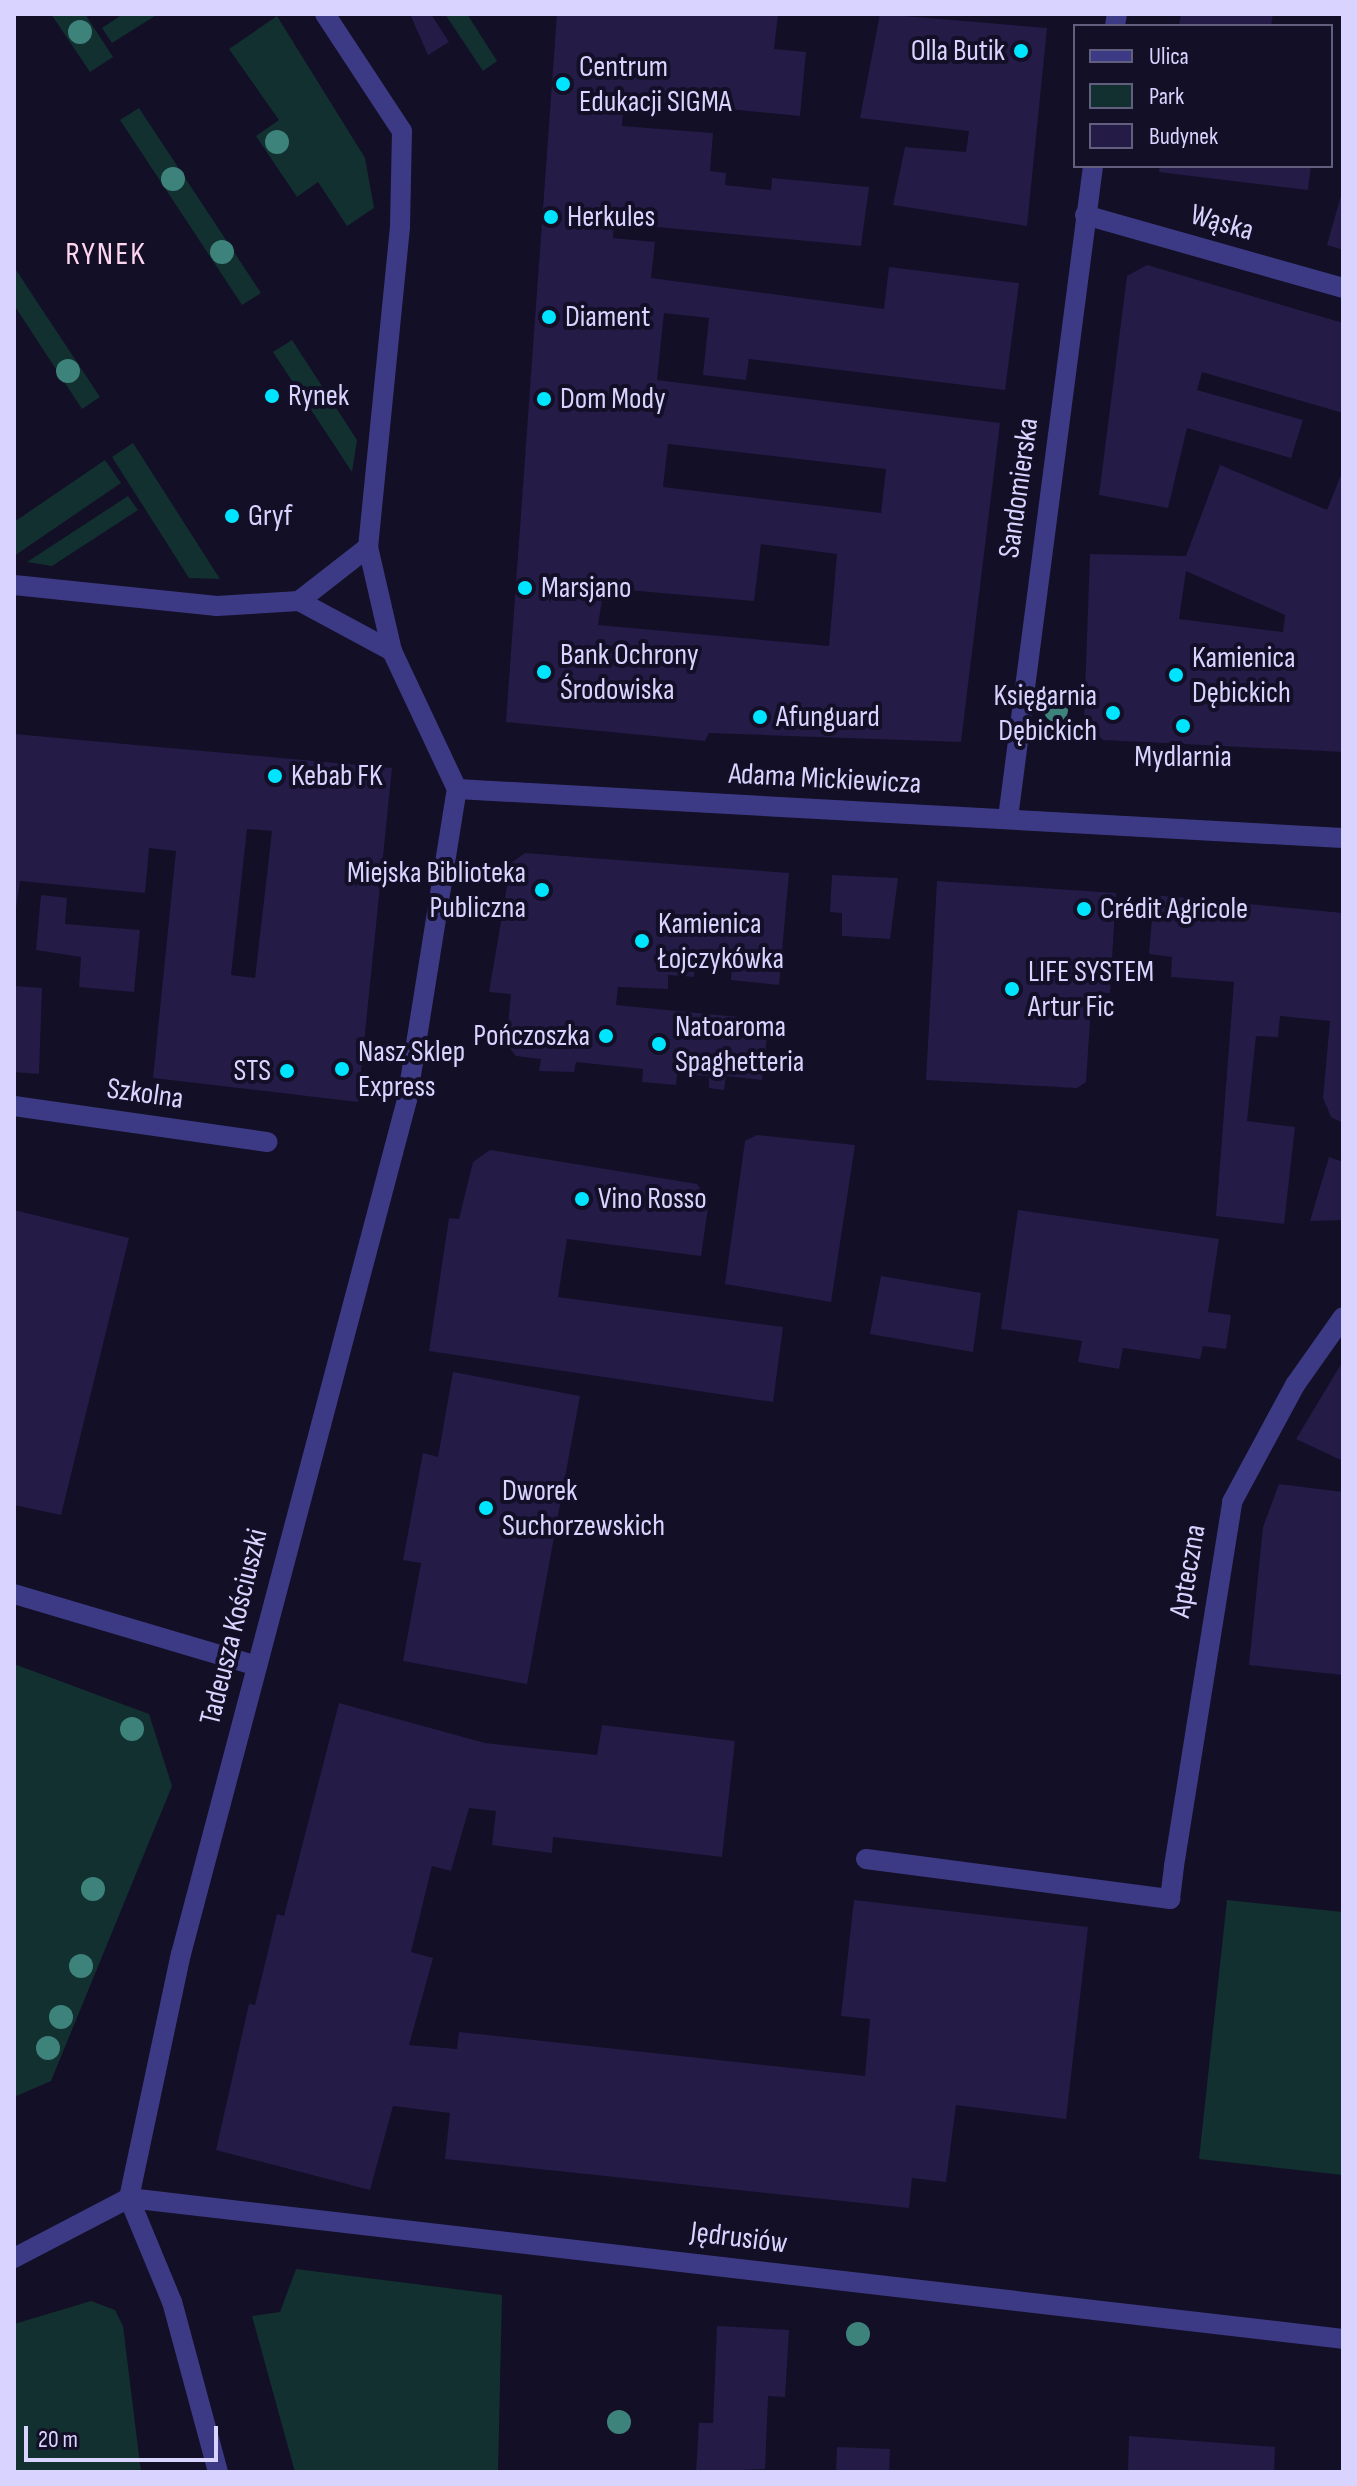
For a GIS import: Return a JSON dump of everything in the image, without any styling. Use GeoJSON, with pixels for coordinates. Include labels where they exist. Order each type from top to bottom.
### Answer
{"type":"FeatureCollection","features":[{"type":"Feature","properties":{"kind":"street"},"geometry":{"type":"LineString","coordinates":[[325,14],[402,131],[400,227],[368,547],[392,651],[457,789]]}},
{"type":"Feature","properties":{"kind":"street","name":"Sandomierska"},"geometry":{"type":"LineString","coordinates":[[1008,818],[1093,168]]}},
{"type":"Feature","properties":{"kind":"street","name":"Wąska"},"geometry":{"type":"LineString","coordinates":[[1085,215],[1343,288]]}},
{"type":"Feature","properties":{"kind":"street"},"geometry":{"type":"LineString","coordinates":[[299,601],[368,547]]}},
{"type":"Feature","properties":{"kind":"street"},"geometry":{"type":"LineString","coordinates":[[14,585],[217,606],[299,601],[392,651]]}},
{"type":"Feature","properties":{"kind":"street","name":"Adama Mickiewicza"},"geometry":{"type":"LineString","coordinates":[[457,789],[1343,838]]}},
{"type":"Feature","properties":{"kind":"street","name":"Tadeusza Kościuszki"},"geometry":{"type":"LineString","coordinates":[[129,2198],[151,2079],[254,1665],[407,1100],[457,789]]}},
{"type":"Feature","properties":{"kind":"street","name":"Szkolna"},"geometry":{"type":"LineString","coordinates":[[14,1106],[267,1142]]}},
{"type":"Feature","properties":{"kind":"street","name":"Apteczna"},"geometry":{"type":"LineString","coordinates":[[866,1859],[1170,1899],[1232,1502],[1295,1385],[1343,1317]]}},
{"type":"Feature","properties":{"kind":"street"},"geometry":{"type":"LineString","coordinates":[[14,1594],[254,1665]]}},
{"type":"Feature","properties":{"kind":"street"},"geometry":{"type":"LineString","coordinates":[[14,2258],[129,2198],[172,2302],[218,2472]]}},
{"type":"Feature","properties":{"kind":"street","name":"Jędrusiów"},"geometry":{"type":"LineString","coordinates":[[129,2198],[1343,2339]]}},
{"type":"Feature","properties":{"kind":"green space"},"geometry":{"type":"Polygon","coordinates":[[[51,14],[85,14],[113,57],[90,72],[51,14]]]}},
{"type":"Feature","properties":{"kind":"green space"},"geometry":{"type":"Polygon","coordinates":[[[123,14],[158,14],[112,43],[102,28],[123,14]]]}},
{"type":"Feature","properties":{"kind":"green space"},"geometry":{"type":"Polygon","coordinates":[[[445,14],[467,14],[497,61],[483,71],[445,14]]]}},
{"type":"Feature","properties":{"kind":"green space"},"geometry":{"type":"Polygon","coordinates":[[[277,16],[365,158],[374,208],[347,226],[318,182],[297,197],[256,136],[279,120],[229,49],[277,16]]]}},
{"type":"Feature","properties":{"kind":"green space"},"geometry":{"type":"Polygon","coordinates":[[[139,108],[261,293],[242,305],[120,120],[139,108]]]}},
{"type":"Feature","properties":{"kind":"green space"},"geometry":{"type":"Polygon","coordinates":[[[14,267],[100,397],[82,409],[14,305],[14,267]]]}},
{"type":"Feature","properties":{"kind":"green space"},"geometry":{"type":"Polygon","coordinates":[[[292,340],[357,440],[352,472],[273,352],[292,340]]]}},
{"type":"Feature","properties":{"kind":"green space"},"geometry":{"type":"Polygon","coordinates":[[[133,443],[220,579],[189,578],[112,457],[133,443]]]}},
{"type":"Feature","properties":{"kind":"green space"},"geometry":{"type":"Polygon","coordinates":[[[105,460],[121,483],[14,556],[14,522],[105,460]]]}},
{"type":"Feature","properties":{"kind":"green space"},"geometry":{"type":"Polygon","coordinates":[[[128,496],[138,510],[52,566],[27,562],[128,496]]]}},
{"type":"Feature","properties":{"kind":"green space"},"geometry":{"type":"Polygon","coordinates":[[[14,1664],[149,1714],[172,1786],[51,2081],[14,2097],[14,1664]]]}},
{"type":"Feature","properties":{"kind":"green space"},"geometry":{"type":"Polygon","coordinates":[[[1227,1900],[1343,1912],[1343,2175],[1199,2159],[1227,1900]]]}},
{"type":"Feature","properties":{"kind":"green space"},"geometry":{"type":"Polygon","coordinates":[[[296,2269],[502,2295],[498,2472],[295,2472],[252,2316],[280,2312],[296,2269]]]}},
{"type":"Feature","properties":{"kind":"green space"},"geometry":{"type":"Polygon","coordinates":[[[91,2301],[115,2310],[123,2326],[141,2472],[14,2472],[14,2324],[91,2301]]]}},
{"type":"Feature","properties":{"kind":"building"},"geometry":{"type":"Polygon","coordinates":[[[410,14],[431,14],[449,42],[428,55],[410,14]]]}},
{"type":"Feature","properties":{"kind":"building"},"geometry":{"type":"Polygon","coordinates":[[[557,14],[778,14],[774,49],[806,52],[800,116],[624,99],[622,126],[713,133],[710,171],[726,173],[725,185],[771,190],[772,178],[869,187],[861,246],[614,223],[613,238],[655,242],[651,278],[884,309],[889,267],[1019,283],[1005,390],[749,359],[746,380],[703,375],[709,318],[664,313],[657,380],[1000,423],[961,742],[709,733],[705,741],[506,722],[557,14]],[[668,444],[663,487],[881,513],[886,469],[668,444]],[[761,544],[754,601],[604,588],[598,625],[829,646],[837,554],[761,544]]]}},
{"type":"Feature","properties":{"kind":"building"},"geometry":{"type":"Polygon","coordinates":[[[880,14],[1047,28],[1027,226],[893,205],[905,147],[966,152],[969,131],[860,118],[880,14]]]}},
{"type":"Feature","properties":{"kind":"building"},"geometry":{"type":"Polygon","coordinates":[[[1181,14],[1273,14],[1271,24],[1179,24],[1181,14]]]}},
{"type":"Feature","properties":{"kind":"building"},"geometry":{"type":"Polygon","coordinates":[[[1160,168],[1311,168],[1308,190],[1159,172],[1160,168]]]}},
{"type":"Feature","properties":{"kind":"building"},"geometry":{"type":"Polygon","coordinates":[[[1343,192],[1343,250],[1327,245],[1343,192]]]}},
{"type":"Feature","properties":{"kind":"building"},"geometry":{"type":"Polygon","coordinates":[[[1147,265],[1343,323],[1343,413],[1202,372],[1197,390],[1303,420],[1291,458],[1187,428],[1168,508],[1099,495],[1127,276],[1147,265]]]}},
{"type":"Feature","properties":{"kind":"building"},"geometry":{"type":"Polygon","coordinates":[[[1220,465],[1327,510],[1343,470],[1343,752],[1103,740],[1084,722],[1090,554],[1186,556],[1220,465]],[[1186,571],[1179,619],[1283,632],[1285,615],[1186,571]]]}},
{"type":"Feature","properties":{"kind":"building"},"geometry":{"type":"Polygon","coordinates":[[[14,734],[392,768],[358,1102],[153,1078],[176,851],[149,848],[145,893],[20,881],[14,922],[14,734]],[[247,829],[231,975],[255,978],[272,831],[247,829]]]}},
{"type":"Feature","properties":{"kind":"building","name":"Kamienica Łojczykówka"},"geometry":{"type":"Polygon","coordinates":[[[525,853],[789,873],[779,985],[731,980],[732,956],[696,953],[694,977],[668,975],[668,989],[618,987],[616,1005],[769,1020],[762,1080],[726,1076],[724,1090],[709,1088],[709,1076],[677,1074],[676,1085],[642,1082],[643,1069],[576,1062],[574,1072],[539,1071],[541,1059],[516,1056],[506,1044],[511,994],[489,992],[511,863],[525,853]]]}},
{"type":"Feature","properties":{"kind":"building"},"geometry":{"type":"Polygon","coordinates":[[[832,875],[898,878],[890,939],[842,936],[842,913],[830,912],[832,875]]]}},
{"type":"Feature","properties":{"kind":"building"},"geometry":{"type":"Polygon","coordinates":[[[937,881],[1116,893],[1110,993],[1092,992],[1086,1082],[1077,1088],[926,1080],[937,881]]]}},
{"type":"Feature","properties":{"kind":"building"},"geometry":{"type":"Polygon","coordinates":[[[41,895],[67,898],[65,924],[140,930],[134,992],[79,987],[81,957],[36,950],[41,895]]]}},
{"type":"Feature","properties":{"kind":"building"},"geometry":{"type":"Polygon","coordinates":[[[1154,895],[1343,913],[1343,1123],[1331,1117],[1323,1098],[1330,1021],[1280,1016],[1278,1037],[1256,1036],[1247,1121],[1295,1127],[1284,1224],[1216,1216],[1234,982],[1171,977],[1172,957],[1149,954],[1154,895]]]}},
{"type":"Feature","properties":{"kind":"building"},"geometry":{"type":"Polygon","coordinates":[[[14,986],[42,988],[39,1074],[14,1072],[14,986]]]}},
{"type":"Feature","properties":{"kind":"building"},"geometry":{"type":"Polygon","coordinates":[[[757,1135],[855,1145],[831,1302],[725,1284],[745,1141],[757,1135]]]}},
{"type":"Feature","properties":{"kind":"building"},"geometry":{"type":"Polygon","coordinates":[[[490,1150],[697,1184],[709,1201],[701,1256],[567,1239],[558,1297],[783,1327],[773,1402],[429,1351],[449,1218],[459,1219],[473,1162],[490,1150]]]}},
{"type":"Feature","properties":{"kind":"building"},"geometry":{"type":"Polygon","coordinates":[[[1329,1157],[1343,1162],[1343,1220],[1310,1221],[1329,1157]]]}},
{"type":"Feature","properties":{"kind":"building"},"geometry":{"type":"Polygon","coordinates":[[[14,1210],[129,1238],[61,1515],[14,1505],[14,1210]]]}},
{"type":"Feature","properties":{"kind":"building"},"geometry":{"type":"Polygon","coordinates":[[[1018,1210],[1219,1239],[1208,1312],[1231,1315],[1226,1349],[1203,1346],[1200,1359],[1123,1348],[1119,1369],[1078,1362],[1082,1341],[1001,1329],[1018,1210]]]}},
{"type":"Feature","properties":{"kind":"building"},"geometry":{"type":"Polygon","coordinates":[[[881,1276],[981,1293],[973,1352],[870,1334],[881,1276]]]}},
{"type":"Feature","properties":{"kind":"building"},"geometry":{"type":"Polygon","coordinates":[[[1343,1361],[1343,1461],[1296,1439],[1343,1361]]]}},
{"type":"Feature","properties":{"kind":"building","name":"Dworek Suchorzewskich"},"geometry":{"type":"Polygon","coordinates":[[[453,1372],[580,1396],[527,1684],[403,1661],[421,1563],[403,1560],[423,1453],[438,1457],[453,1372]]]}},
{"type":"Feature","properties":{"kind":"building"},"geometry":{"type":"Polygon","coordinates":[[[1279,1484],[1343,1492],[1343,1675],[1249,1665],[1263,1527],[1279,1484]]]}},
{"type":"Feature","properties":{"kind":"building"},"geometry":{"type":"Polygon","coordinates":[[[339,1703],[485,1743],[597,1755],[602,1725],[735,1741],[722,1857],[553,1837],[552,1853],[492,1845],[496,1811],[469,1808],[451,1871],[432,1866],[411,1952],[433,1958],[409,2045],[457,2049],[459,2032],[865,2076],[870,2019],[841,2016],[854,1900],[1088,1927],[1066,2119],[956,2105],[946,2182],[912,2178],[909,2208],[445,2159],[450,2113],[393,2106],[370,2190],[216,2150],[249,2004],[255,2005],[277,1914],[284,1916],[339,1703]]]}},
{"type":"Feature","properties":{"kind":"building"},"geometry":{"type":"Polygon","coordinates":[[[717,2326],[789,2330],[785,2397],[768,2396],[765,2469],[696,2472],[699,2423],[713,2423],[717,2326]]]}},
{"type":"Feature","properties":{"kind":"building"},"geometry":{"type":"Polygon","coordinates":[[[1129,2436],[1275,2447],[1274,2472],[1128,2472],[1129,2436]]]}},
{"type":"Feature","properties":{"kind":"building"},"geometry":{"type":"Polygon","coordinates":[[[837,2447],[890,2449],[889,2472],[836,2472],[837,2447]]]}},
{"type":"Feature","properties":{"kind":"place","name":"Olla Butik"},"geometry":{"type":"Point","coordinates":[1021,51]}},
{"type":"Feature","properties":{"kind":"place","name":"Centrum Edukacji SIGMA"},"geometry":{"type":"Point","coordinates":[563,84]}},
{"type":"Feature","properties":{"kind":"place","name":"Herkules"},"geometry":{"type":"Point","coordinates":[551,217]}},
{"type":"Feature","properties":{"kind":"place","name":"Diament"},"geometry":{"type":"Point","coordinates":[549,317]}},
{"type":"Feature","properties":{"kind":"place","name":"Rynek"},"geometry":{"type":"Point","coordinates":[272,396]}},
{"type":"Feature","properties":{"kind":"place","name":"Dom Mody"},"geometry":{"type":"Point","coordinates":[544,399]}},
{"type":"Feature","properties":{"kind":"place","name":"Gryf"},"geometry":{"type":"Point","coordinates":[232,516]}},
{"type":"Feature","properties":{"kind":"place","name":"Marsjano"},"geometry":{"type":"Point","coordinates":[525,588]}},
{"type":"Feature","properties":{"kind":"place","name":"Bank Ochrony Środowiska"},"geometry":{"type":"Point","coordinates":[544,672]}},
{"type":"Feature","properties":{"kind":"place","name":"Kamienica Dębickich"},"geometry":{"type":"Point","coordinates":[1176,675]}},
{"type":"Feature","properties":{"kind":"place","name":"Księgarnia Dębickich"},"geometry":{"type":"Point","coordinates":[1113,713]}},
{"type":"Feature","properties":{"kind":"place","name":"Afunguard"},"geometry":{"type":"Point","coordinates":[760,717]}},
{"type":"Feature","properties":{"kind":"place","name":"Mydlarnia"},"geometry":{"type":"Point","coordinates":[1183,726]}},
{"type":"Feature","properties":{"kind":"place","name":"Kebab FK"},"geometry":{"type":"Point","coordinates":[275,776]}},
{"type":"Feature","properties":{"kind":"place","name":"Miejska Biblioteka Publiczna"},"geometry":{"type":"Point","coordinates":[542,890]}},
{"type":"Feature","properties":{"kind":"place","name":"Crédit Agricole"},"geometry":{"type":"Point","coordinates":[1084,909]}},
{"type":"Feature","properties":{"kind":"place","name":"Kamienica Łojczykówka"},"geometry":{"type":"Point","coordinates":[642,941]}},
{"type":"Feature","properties":{"kind":"place","name":"LIFE SYSTEM Artur Fic"},"geometry":{"type":"Point","coordinates":[1012,989]}},
{"type":"Feature","properties":{"kind":"place","name":"Pończoszka"},"geometry":{"type":"Point","coordinates":[606,1036]}},
{"type":"Feature","properties":{"kind":"place","name":"Natoaroma Spaghetteria"},"geometry":{"type":"Point","coordinates":[659,1044]}},
{"type":"Feature","properties":{"kind":"place","name":"Nasz Sklep Express"},"geometry":{"type":"Point","coordinates":[342,1069]}},
{"type":"Feature","properties":{"kind":"place","name":"STS"},"geometry":{"type":"Point","coordinates":[287,1071]}},
{"type":"Feature","properties":{"kind":"place","name":"Vino Rosso"},"geometry":{"type":"Point","coordinates":[582,1199]}},
{"type":"Feature","properties":{"kind":"place","name":"Dworek Suchorzewskich"},"geometry":{"type":"Point","coordinates":[486,1508]}},
{"type":"Feature","properties":{"kind":"district","name":"RYNEK"},"geometry":{"type":"Point","coordinates":[106,255]}}]}
